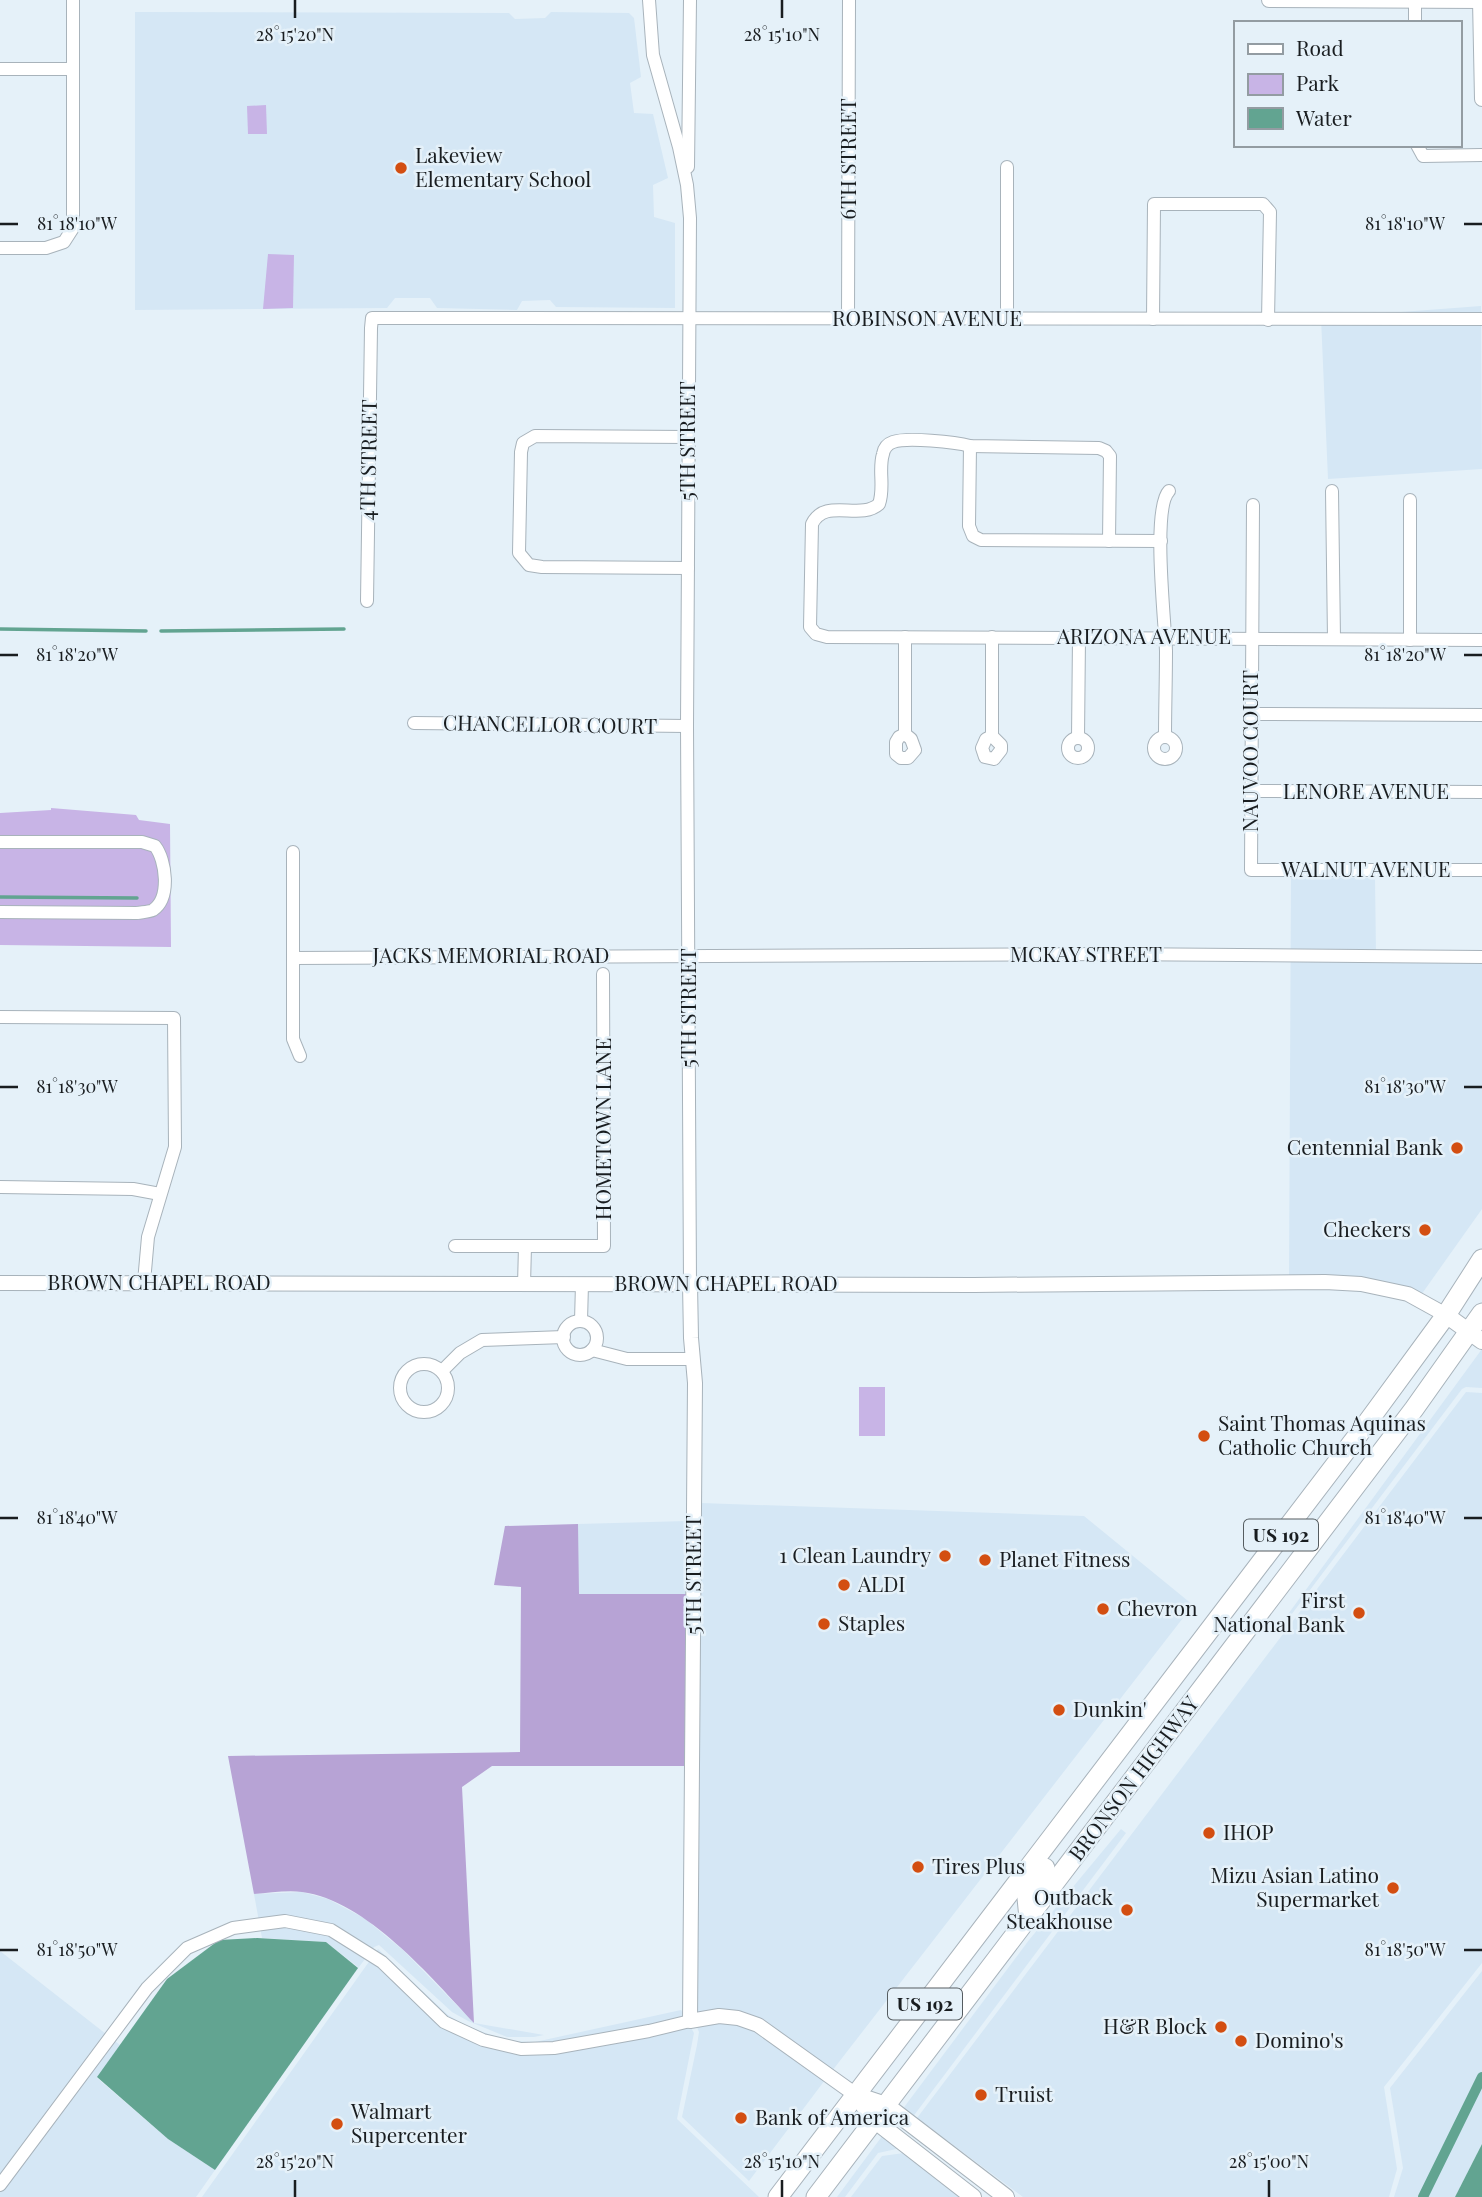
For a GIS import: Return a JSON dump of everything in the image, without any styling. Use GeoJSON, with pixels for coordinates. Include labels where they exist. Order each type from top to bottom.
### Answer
{"type":"FeatureCollection","features":[{"type":"Feature","properties":{"kind":"highway","name":"US 192"},"geometry":{"type":"LineString","coordinates":[[1154,1703],[1446,1315],[1482,1259]]}},
{"type":"Feature","properties":{"kind":"highway","name":"US 192"},"geometry":{"type":"LineString","coordinates":[[1476,1336],[1482,1313]]}},
{"type":"Feature","properties":{"kind":"highway","name":"BRONSON HIGHWAY"},"geometry":{"type":"LineString","coordinates":[[816,2197],[1274,1594],[1476,1336]]}},
{"type":"Feature","properties":{"kind":"highway"},"geometry":{"type":"LineString","coordinates":[[1177,1722],[1173,1709],[1175,1692],[1213,1640],[1217,1620]]}},
{"type":"Feature","properties":{"kind":"highway","name":"BRONSON HIGHWAY"},"geometry":{"type":"LineString","coordinates":[[778,2197],[1154,1703]]}},
{"type":"Feature","properties":{"kind":"highway"},"geometry":{"type":"LineString","coordinates":[[1144,1765],[1158,1728],[1154,1703]]}},
{"type":"Feature","properties":{"kind":"highway"},"geometry":{"type":"LineString","coordinates":[[1029,1917],[1027,1898],[1049,1863],[1062,1825]]}},
{"type":"Feature","properties":{"kind":"main road"},"geometry":{"type":"LineString","coordinates":[[1446,1315],[1476,1336]]}},
{"type":"Feature","properties":{"kind":"main road"},"geometry":{"type":"LineString","coordinates":[[856,2095],[1006,2197]]}},
{"type":"Feature","properties":{"kind":"main road"},"geometry":{"type":"LineString","coordinates":[[880,2113],[974,2197]]}},
{"type":"Feature","properties":{"kind":"street"},"geometry":{"type":"LineString","coordinates":[[0,248],[46,248],[64,242],[73,228],[73,0]]}},
{"type":"Feature","properties":{"kind":"street","name":"5TH STREET"},"geometry":{"type":"LineString","coordinates":[[649,0],[657,74],[679,147],[690,218],[687,726],[690,1284],[694,1359],[690,2021]]}},
{"type":"Feature","properties":{"kind":"street"},"geometry":{"type":"LineString","coordinates":[[687,185],[690,0]]}},
{"type":"Feature","properties":{"kind":"street","name":"6TH STREET"},"geometry":{"type":"LineString","coordinates":[[848,319],[849,0]]}},
{"type":"Feature","properties":{"kind":"street"},"geometry":{"type":"LineString","coordinates":[[1269,0],[1481,1],[1482,100]]}},
{"type":"Feature","properties":{"kind":"street"},"geometry":{"type":"LineString","coordinates":[[1415,1],[1415,21]]}},
{"type":"Feature","properties":{"kind":"street"},"geometry":{"type":"LineString","coordinates":[[0,69],[73,69]]}},
{"type":"Feature","properties":{"kind":"street"},"geometry":{"type":"LineString","coordinates":[[1418,147],[1423,156],[1482,155]]}},
{"type":"Feature","properties":{"kind":"street"},"geometry":{"type":"LineString","coordinates":[[1007,167],[1007,319]]}},
{"type":"Feature","properties":{"kind":"street"},"geometry":{"type":"LineString","coordinates":[[1153,319],[1154,204],[1263,204],[1270,212],[1269,320]]}},
{"type":"Feature","properties":{"kind":"street","name":"ROBINSON AVENUE"},"geometry":{"type":"LineString","coordinates":[[373,318],[1482,319]]}},
{"type":"Feature","properties":{"kind":"street","name":"4TH STREET"},"geometry":{"type":"LineString","coordinates":[[367,601],[373,318]]}},
{"type":"Feature","properties":{"kind":"street"},"geometry":{"type":"LineString","coordinates":[[688,437],[535,436],[523,443],[519,553],[529,565],[542,568],[688,568]]}},
{"type":"Feature","properties":{"kind":"street","name":"ARIZONA AVENUE"},"geometry":{"type":"LineString","coordinates":[[970,446],[954,441],[894,441],[886,446],[882,457],[879,503],[870,510],[826,511],[815,518],[811,532],[810,627],[816,634],[827,637],[1482,640]]}},
{"type":"Feature","properties":{"kind":"street"},"geometry":{"type":"LineString","coordinates":[[1109,541],[1110,456],[1106,451],[1099,448],[970,446],[969,527],[974,536],[981,540],[1109,541],[1161,541]]}},
{"type":"Feature","properties":{"kind":"street"},"geometry":{"type":"LineString","coordinates":[[1165,737],[1161,541],[1163,500],[1169,491]]}},
{"type":"Feature","properties":{"kind":"street"},"geometry":{"type":"LineString","coordinates":[[1332,491],[1334,639]]}},
{"type":"Feature","properties":{"kind":"street"},"geometry":{"type":"LineString","coordinates":[[1410,500],[1410,640]]}},
{"type":"Feature","properties":{"kind":"street","name":"NAUVOO COURT"},"geometry":{"type":"LineString","coordinates":[[1251,870],[1253,505]]}},
{"type":"Feature","properties":{"kind":"street"},"geometry":{"type":"LineString","coordinates":[[905,637],[905,734]]}},
{"type":"Feature","properties":{"kind":"street"},"geometry":{"type":"LineString","coordinates":[[992,637],[992,736]]}},
{"type":"Feature","properties":{"kind":"street"},"geometry":{"type":"LineString","coordinates":[[1078,738],[1079,637]]}},
{"type":"Feature","properties":{"kind":"street"},"geometry":{"type":"LineString","coordinates":[[1252,714],[1482,715]]}},
{"type":"Feature","properties":{"kind":"street","name":"CHANCELLOR COURT"},"geometry":{"type":"LineString","coordinates":[[414,723],[687,726]]}},
{"type":"Feature","properties":{"kind":"street","name":"LENORE AVENUE"},"geometry":{"type":"LineString","coordinates":[[1251,792],[1482,792]]}},
{"type":"Feature","properties":{"kind":"street"},"geometry":{"type":"LineString","coordinates":[[0,842],[142,842],[155,846],[164,862],[164,893],[153,911],[0,912]]}},
{"type":"Feature","properties":{"kind":"street"},"geometry":{"type":"LineString","coordinates":[[293,852],[293,1039],[300,1056]]}},
{"type":"Feature","properties":{"kind":"street","name":"WALNUT AVENUE"},"geometry":{"type":"LineString","coordinates":[[1251,870],[1482,870]]}},
{"type":"Feature","properties":{"kind":"street","name":"MCKAY STREET"},"geometry":{"type":"LineString","coordinates":[[690,955],[1482,957]]}},
{"type":"Feature","properties":{"kind":"street","name":"JACKS MEMORIAL ROAD"},"geometry":{"type":"LineString","coordinates":[[292,958],[690,955]]}},
{"type":"Feature","properties":{"kind":"street","name":"HOMETOWN LANE"},"geometry":{"type":"LineString","coordinates":[[455,1246],[604,1246],[603,974]]}},
{"type":"Feature","properties":{"kind":"street"},"geometry":{"type":"LineString","coordinates":[[0,1017],[174,1018],[175,1147],[148,1237],[144,1282]]}},
{"type":"Feature","properties":{"kind":"street"},"geometry":{"type":"LineString","coordinates":[[0,1187],[133,1189],[160,1194]]}},
{"type":"Feature","properties":{"kind":"street"},"geometry":{"type":"LineString","coordinates":[[524,1285],[525,1246]]}},
{"type":"Feature","properties":{"kind":"street","name":"BROWN CHAPEL ROAD"},"geometry":{"type":"LineString","coordinates":[[0,1283],[1361,1283],[1408,1294],[1446,1315]]}},
{"type":"Feature","properties":{"kind":"street"},"geometry":{"type":"LineString","coordinates":[[581,1321],[582,1284]]}},
{"type":"Feature","properties":{"kind":"street"},"geometry":{"type":"LineString","coordinates":[[592,1350],[596,1333],[589,1324],[581,1321],[569,1325],[564,1337],[572,1352],[582,1354],[592,1350],[627,1359],[694,1359]]}},
{"type":"Feature","properties":{"kind":"street"},"geometry":{"type":"LineString","coordinates":[[442,1371],[460,1353],[482,1340],[564,1337]]}},
{"type":"Feature","properties":{"kind":"street"},"geometry":{"type":"LineString","coordinates":[[0,2185],[147,1988],[187,1948],[233,1928],[285,1921],[331,1930],[383,1962],[444,2022],[483,2040],[521,2049],[567,2045],[719,2016],[737,2018],[758,2025],[856,2095]]}},
{"type":"Feature","properties":{"kind":"shaded area","name":"Lakeview Elementary School"},"geometry":{"type":"Polygon","coordinates":[[[135,12],[509,13],[515,19],[545,18],[551,12],[629,13],[634,18],[641,77],[630,83],[634,113],[653,114],[668,178],[653,185],[654,217],[675,223],[675,308],[556,307],[550,300],[522,301],[517,310],[437,308],[430,298],[395,298],[387,308],[135,310],[135,12]]]}},
{"type":"Feature","properties":{"kind":"shaded area"},"geometry":{"type":"Polygon","coordinates":[[[1481,306],[1482,469],[1328,479],[1321,318],[1481,306]]]}},
{"type":"Feature","properties":{"kind":"shaded area"},"geometry":{"type":"Polygon","coordinates":[[[1291,877],[1375,878],[1376,954],[1482,953],[1482,1209],[1421,1295],[1289,1277],[1291,877]]]}},
{"type":"Feature","properties":{"kind":"shaded area"},"geometry":{"type":"Polygon","coordinates":[[[1482,1349],[1482,1388],[1462,1389],[1288,1619],[1286,1617],[1482,1349]]]}},
{"type":"Feature","properties":{"kind":"shaded area"},"geometry":{"type":"Polygon","coordinates":[[[1466,1392],[1482,1393],[1482,1963],[1384,2087],[1397,2169],[1389,2197],[1023,2197],[917,2118],[1466,1392]]]}},
{"type":"Feature","properties":{"kind":"shaded area"},"geometry":{"type":"Polygon","coordinates":[[[701,1503],[1084,1516],[1193,1605],[832,2071],[723,2009],[696,2014],[701,1503]]]}},
{"type":"Feature","properties":{"kind":"shaded area"},"geometry":{"type":"Polygon","coordinates":[[[687,1521],[687,1755],[578,1594],[578,1524],[687,1521]]]}},
{"type":"Feature","properties":{"kind":"shaded area"},"geometry":{"type":"Polygon","coordinates":[[[578,1524],[579,1594],[688,1594],[687,1766],[492,1766],[462,1787],[474,2023],[418,1964],[373,1925],[350,1910],[326,1898],[302,1892],[254,1894],[228,1756],[520,1752],[521,1587],[494,1585],[505,1526],[578,1524]]]}},
{"type":"Feature","properties":{"kind":"shaded area"},"geometry":{"type":"Polygon","coordinates":[[[1121,1829],[1126,1833],[912,2118],[902,2110],[1029,1940],[1121,1829]]]}},
{"type":"Feature","properties":{"kind":"shaded area"},"geometry":{"type":"Polygon","coordinates":[[[302,1892],[328,1899],[364,1918],[404,1951],[474,2023],[544,2035],[507,2037],[468,2021],[452,2012],[379,1945],[374,1947],[353,1975],[358,1967],[326,1942],[262,1938],[254,1894],[302,1892]]]}},
{"type":"Feature","properties":{"kind":"shaded area"},"geometry":{"type":"Polygon","coordinates":[[[378,1949],[448,2015],[465,2025],[506,2041],[535,2042],[681,2010],[694,2033],[677,2119],[759,2197],[202,2197],[378,1949]]]}},
{"type":"Feature","properties":{"kind":"shaded area"},"geometry":{"type":"Polygon","coordinates":[[[0,1951],[120,2045],[97,2078],[168,2139],[215,2170],[196,2197],[0,2197],[0,1951]]]}},
{"type":"Feature","properties":{"kind":"shaded area"},"geometry":{"type":"Polygon","coordinates":[[[1482,1971],[1482,2144],[1455,2197],[1394,2197],[1403,2168],[1390,2088],[1482,1971]]]}},
{"type":"Feature","properties":{"kind":"shaded area"},"geometry":{"type":"Polygon","coordinates":[[[719,2021],[755,2030],[825,2080],[749,2181],[682,2117],[699,2032],[696,2025],[719,2021]]]}},
{"type":"Feature","properties":{"kind":"shaded area"},"geometry":{"type":"Polygon","coordinates":[[[883,2135],[901,2148],[878,2153],[845,2197],[837,2197],[883,2135]]]}},
{"type":"Feature","properties":{"kind":"shaded area"},"geometry":{"type":"Polygon","coordinates":[[[904,2153],[962,2197],[851,2197],[882,2156],[904,2153]]]}},
{"type":"Feature","properties":{"kind":"green space"},"geometry":{"type":"Polygon","coordinates":[[[266,105],[267,134],[248,134],[247,106],[266,105]]]}},
{"type":"Feature","properties":{"kind":"green space"},"geometry":{"type":"Polygon","coordinates":[[[268,254],[294,255],[293,308],[263,309],[268,254]]]}},
{"type":"Feature","properties":{"kind":"green space"},"geometry":{"type":"Polygon","coordinates":[[[51,808],[136,815],[139,820],[170,824],[171,947],[0,945],[0,813],[51,808]]]}},
{"type":"Feature","properties":{"kind":"green space"},"geometry":{"type":"Polygon","coordinates":[[[859,1387],[885,1387],[885,1436],[859,1436],[859,1387]]]}},
{"type":"Feature","properties":{"kind":"water"},"geometry":{"type":"Polygon","coordinates":[[[257,1938],[326,1942],[358,1968],[215,2170],[168,2139],[97,2077],[167,1979],[219,1940],[257,1938]]]}},
{"type":"Feature","properties":{"kind":"water"},"geometry":{"type":"Polygon","coordinates":[[[1482,2144],[1482,2197],[1455,2197],[1482,2144]]]}},
{"type":"Feature","properties":{"kind":"waterway"},"geometry":{"type":"LineString","coordinates":[[0,629],[146,631]]}},
{"type":"Feature","properties":{"kind":"waterway"},"geometry":{"type":"LineString","coordinates":[[161,631],[344,629]]}},
{"type":"Feature","properties":{"kind":"waterway"},"geometry":{"type":"LineString","coordinates":[[0,897],[137,898]]}},
{"type":"Feature","properties":{"kind":"waterway"},"geometry":{"type":"LineString","coordinates":[[1423,2197],[1482,2077]]}},
{"type":"Feature","properties":{"kind":"place","name":"Lakeview Elementary School"},"geometry":{"type":"Point","coordinates":[401,168]}},
{"type":"Feature","properties":{"kind":"place","name":"Centennial Bank"},"geometry":{"type":"Point","coordinates":[1457,1148]}},
{"type":"Feature","properties":{"kind":"place","name":"Checkers"},"geometry":{"type":"Point","coordinates":[1425,1230]}},
{"type":"Feature","properties":{"kind":"place","name":"Saint Thomas Aquinas Catholic Church"},"geometry":{"type":"Point","coordinates":[1204,1436]}},
{"type":"Feature","properties":{"kind":"place","name":"1 Clean Laundry"},"geometry":{"type":"Point","coordinates":[945,1556]}},
{"type":"Feature","properties":{"kind":"place","name":"Planet Fitness"},"geometry":{"type":"Point","coordinates":[985,1560]}},
{"type":"Feature","properties":{"kind":"place","name":"ALDI"},"geometry":{"type":"Point","coordinates":[844,1585]}},
{"type":"Feature","properties":{"kind":"place","name":"Chevron"},"geometry":{"type":"Point","coordinates":[1103,1609]}},
{"type":"Feature","properties":{"kind":"place","name":"First National Bank"},"geometry":{"type":"Point","coordinates":[1359,1613]}},
{"type":"Feature","properties":{"kind":"place","name":"Staples"},"geometry":{"type":"Point","coordinates":[824,1624]}},
{"type":"Feature","properties":{"kind":"place","name":"Dunkin'"},"geometry":{"type":"Point","coordinates":[1059,1710]}},
{"type":"Feature","properties":{"kind":"place","name":"IHOP"},"geometry":{"type":"Point","coordinates":[1209,1833]}},
{"type":"Feature","properties":{"kind":"place","name":"Tires Plus"},"geometry":{"type":"Point","coordinates":[918,1867]}},
{"type":"Feature","properties":{"kind":"place","name":"Mizu Asian Latino Supermarket"},"geometry":{"type":"Point","coordinates":[1393,1888]}},
{"type":"Feature","properties":{"kind":"place","name":"Outback Steakhouse"},"geometry":{"type":"Point","coordinates":[1127,1910]}},
{"type":"Feature","properties":{"kind":"place","name":"H&R Block"},"geometry":{"type":"Point","coordinates":[1221,2027]}},
{"type":"Feature","properties":{"kind":"place","name":"Domino's"},"geometry":{"type":"Point","coordinates":[1241,2041]}},
{"type":"Feature","properties":{"kind":"place","name":"Truist"},"geometry":{"type":"Point","coordinates":[981,2095]}},
{"type":"Feature","properties":{"kind":"place","name":"Bank of America"},"geometry":{"type":"Point","coordinates":[741,2118]}},
{"type":"Feature","properties":{"kind":"place","name":"Walmart Supercenter"},"geometry":{"type":"Point","coordinates":[337,2124]}}]}
